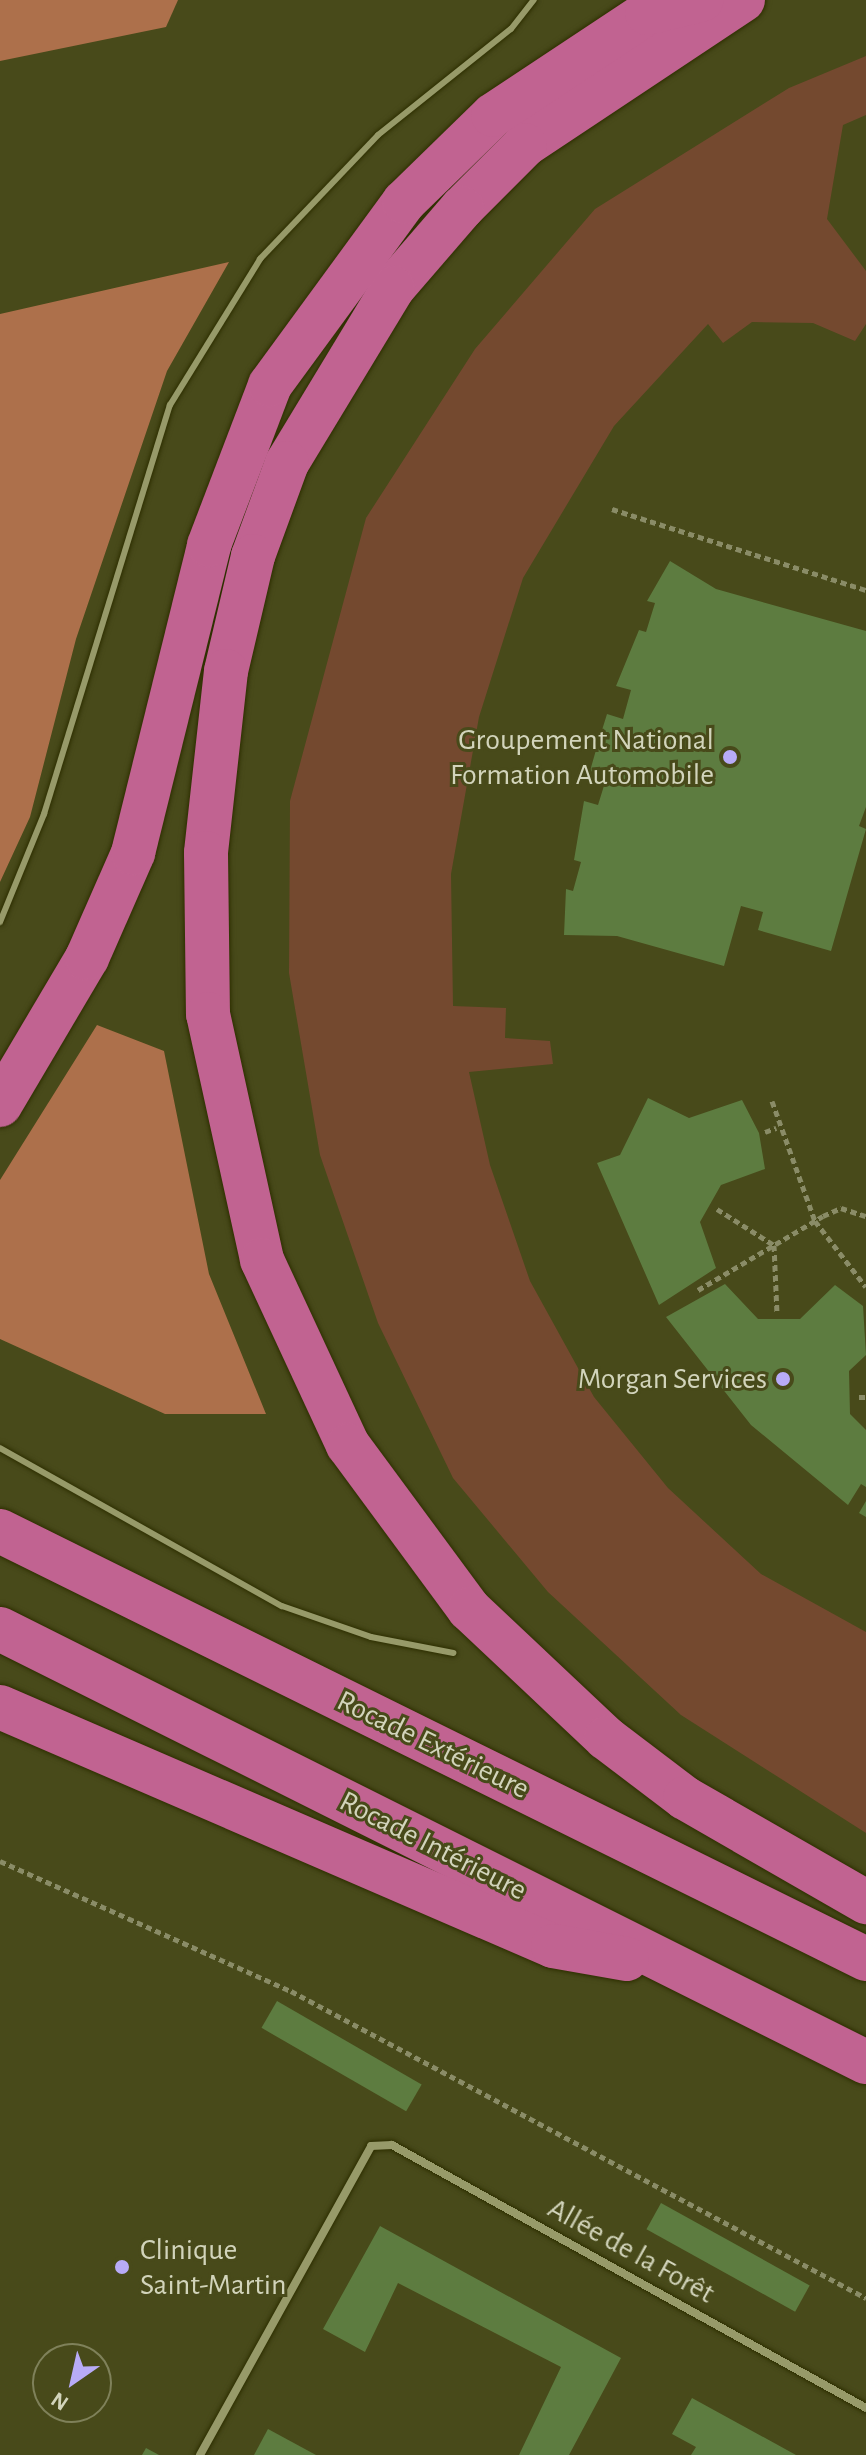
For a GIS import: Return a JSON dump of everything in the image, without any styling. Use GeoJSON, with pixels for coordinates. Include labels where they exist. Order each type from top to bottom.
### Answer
{"type":"FeatureCollection","features":[{"type":"Feature","properties":{"kind":"highway"},"geometry":{"type":"LineString","coordinates":[[0,1105],[87,958],[133,853],[209,545],[270,385],[404,202],[493,115],[647,13],[701,0]]}},
{"type":"Feature","properties":{"kind":"highway"},"geometry":{"type":"LineString","coordinates":[[743,0],[525,145],[462,208],[393,288],[287,463],[253,556],[226,671],[206,853],[208,1014],[262,1260],[348,1445],[459,1597],[606,1738],[685,1798],[866,1902]]}},
{"type":"Feature","properties":{"kind":"highway","name":"Rocade Extérieure"},"geometry":{"type":"LineString","coordinates":[[0,1531],[866,1959]]}},
{"type":"Feature","properties":{"kind":"highway","name":"Rocade Intérieure"},"geometry":{"type":"LineString","coordinates":[[0,1629],[866,2062]]}},
{"type":"Feature","properties":{"kind":"highway"},"geometry":{"type":"LineString","coordinates":[[0,1707],[553,1946],[675,1967]]}},
{"type":"Feature","properties":{"kind":"street","name":"Allée de la Forêt"},"geometry":{"type":"LineString","coordinates":[[200,2455],[371,2146],[392,2145],[866,2408]]}},
{"type":"Feature","properties":{"kind":"lane"},"geometry":{"type":"LineString","coordinates":[[0,922],[44,814],[170,405],[260,259],[378,135],[511,29],[534,0]]}},
{"type":"Feature","properties":{"kind":"lane"},"geometry":{"type":"LineString","coordinates":[[0,1448],[282,1606],[371,1637],[453,1653]]}},
{"type":"Feature","properties":{"kind":"path"},"geometry":{"type":"LineString","coordinates":[[612,509],[866,590]]}},
{"type":"Feature","properties":{"kind":"path"},"geometry":{"type":"LineString","coordinates":[[772,1101],[776,1128],[815,1221],[866,1287]]}},
{"type":"Feature","properties":{"kind":"path"},"geometry":{"type":"LineString","coordinates":[[765,1132],[776,1128]]}},
{"type":"Feature","properties":{"kind":"path"},"geometry":{"type":"LineString","coordinates":[[698,1290],[841,1208],[865,1213]]}},
{"type":"Feature","properties":{"kind":"path"},"geometry":{"type":"LineString","coordinates":[[717,1209],[774,1245]]}},
{"type":"Feature","properties":{"kind":"path"},"geometry":{"type":"LineString","coordinates":[[774,1245],[777,1313]]}},
{"type":"Feature","properties":{"kind":"path"},"geometry":{"type":"LineString","coordinates":[[0,1861],[291,1991],[866,2298]]}},
{"type":"Feature","properties":{"kind":"shaded area"},"geometry":{"type":"Polygon","coordinates":[[[0,0],[178,0],[166,27],[0,61],[0,0]]]}},
{"type":"Feature","properties":{"kind":"shaded area"},"geometry":{"type":"Polygon","coordinates":[[[866,56],[866,115],[843,125],[827,219],[866,271],[866,324],[855,341],[813,323],[752,322],[723,343],[708,324],[614,426],[523,578],[479,717],[451,874],[453,1006],[506,1008],[505,1038],[550,1041],[553,1064],[469,1072],[490,1165],[530,1281],[594,1397],[668,1488],[761,1574],[866,1632],[866,1833],[681,1715],[548,1592],[453,1478],[378,1323],[320,1155],[289,973],[290,801],[366,518],[475,349],[595,209],[789,88],[866,56]]]}},
{"type":"Feature","properties":{"kind":"shaded area"},"geometry":{"type":"Polygon","coordinates":[[[229,262],[167,371],[76,639],[30,817],[0,882],[0,314],[229,262]]]}},
{"type":"Feature","properties":{"kind":"shaded area"},"geometry":{"type":"Polygon","coordinates":[[[97,1025],[164,1051],[209,1274],[266,1414],[165,1414],[0,1339],[0,1180],[97,1025]]]}},
{"type":"Feature","properties":{"kind":"building","name":"Groupement National Formation Automobile"},"geometry":{"type":"Polygon","coordinates":[[[670,561],[716,589],[866,631],[866,807],[859,826],[866,829],[831,951],[758,930],[763,912],[741,906],[724,966],[617,936],[564,935],[566,889],[573,891],[581,862],[574,860],[584,801],[598,805],[607,776],[590,771],[607,714],[623,719],[631,690],[616,686],[639,630],[646,632],[655,603],[647,601],[670,561]]]}},
{"type":"Feature","properties":{"kind":"building"},"geometry":{"type":"Polygon","coordinates":[[[648,1098],[689,1118],[742,1100],[759,1133],[765,1169],[721,1185],[700,1222],[716,1268],[659,1305],[597,1163],[620,1155],[648,1098]]]}},
{"type":"Feature","properties":{"kind":"building"},"geometry":{"type":"Polygon","coordinates":[[[725,1284],[758,1319],[800,1319],[835,1285],[863,1306],[866,1355],[849,1371],[850,1414],[866,1430],[866,1487],[861,1484],[848,1505],[751,1425],[666,1317],[725,1284]]]}},
{"type":"Feature","properties":{"kind":"building"},"geometry":{"type":"Polygon","coordinates":[[[866,1501],[866,1517],[859,1513],[866,1501]]]}},
{"type":"Feature","properties":{"kind":"building"},"geometry":{"type":"Polygon","coordinates":[[[277,2001],[422,2084],[406,2111],[262,2028],[277,2001]]]}},
{"type":"Feature","properties":{"kind":"building"},"geometry":{"type":"Polygon","coordinates":[[[661,2203],[810,2285],[795,2312],[646,2229],[661,2203]]]}},
{"type":"Feature","properties":{"kind":"building"},"geometry":{"type":"Polygon","coordinates":[[[380,2226],[621,2358],[569,2455],[519,2455],[561,2367],[398,2283],[365,2352],[323,2329],[380,2226]]]}},
{"type":"Feature","properties":{"kind":"building"},"geometry":{"type":"Polygon","coordinates":[[[692,2398],[796,2455],[691,2455],[696,2447],[672,2434],[692,2398]]]}},
{"type":"Feature","properties":{"kind":"building"},"geometry":{"type":"Polygon","coordinates":[[[268,2429],[316,2455],[254,2455],[268,2429]]]}},
{"type":"Feature","properties":{"kind":"building"},"geometry":{"type":"Polygon","coordinates":[[[146,2448],[159,2455],[142,2455],[146,2448]]]}},
{"type":"Feature","properties":{"kind":"place","name":"Groupement National Formation Automobile"},"geometry":{"type":"Point","coordinates":[730,757]}},
{"type":"Feature","properties":{"kind":"place","name":"Morgan Services"},"geometry":{"type":"Point","coordinates":[783,1379]}},
{"type":"Feature","properties":{"kind":"place","name":"Clinique Saint-Martin"},"geometry":{"type":"Point","coordinates":[122,2267]}}]}
